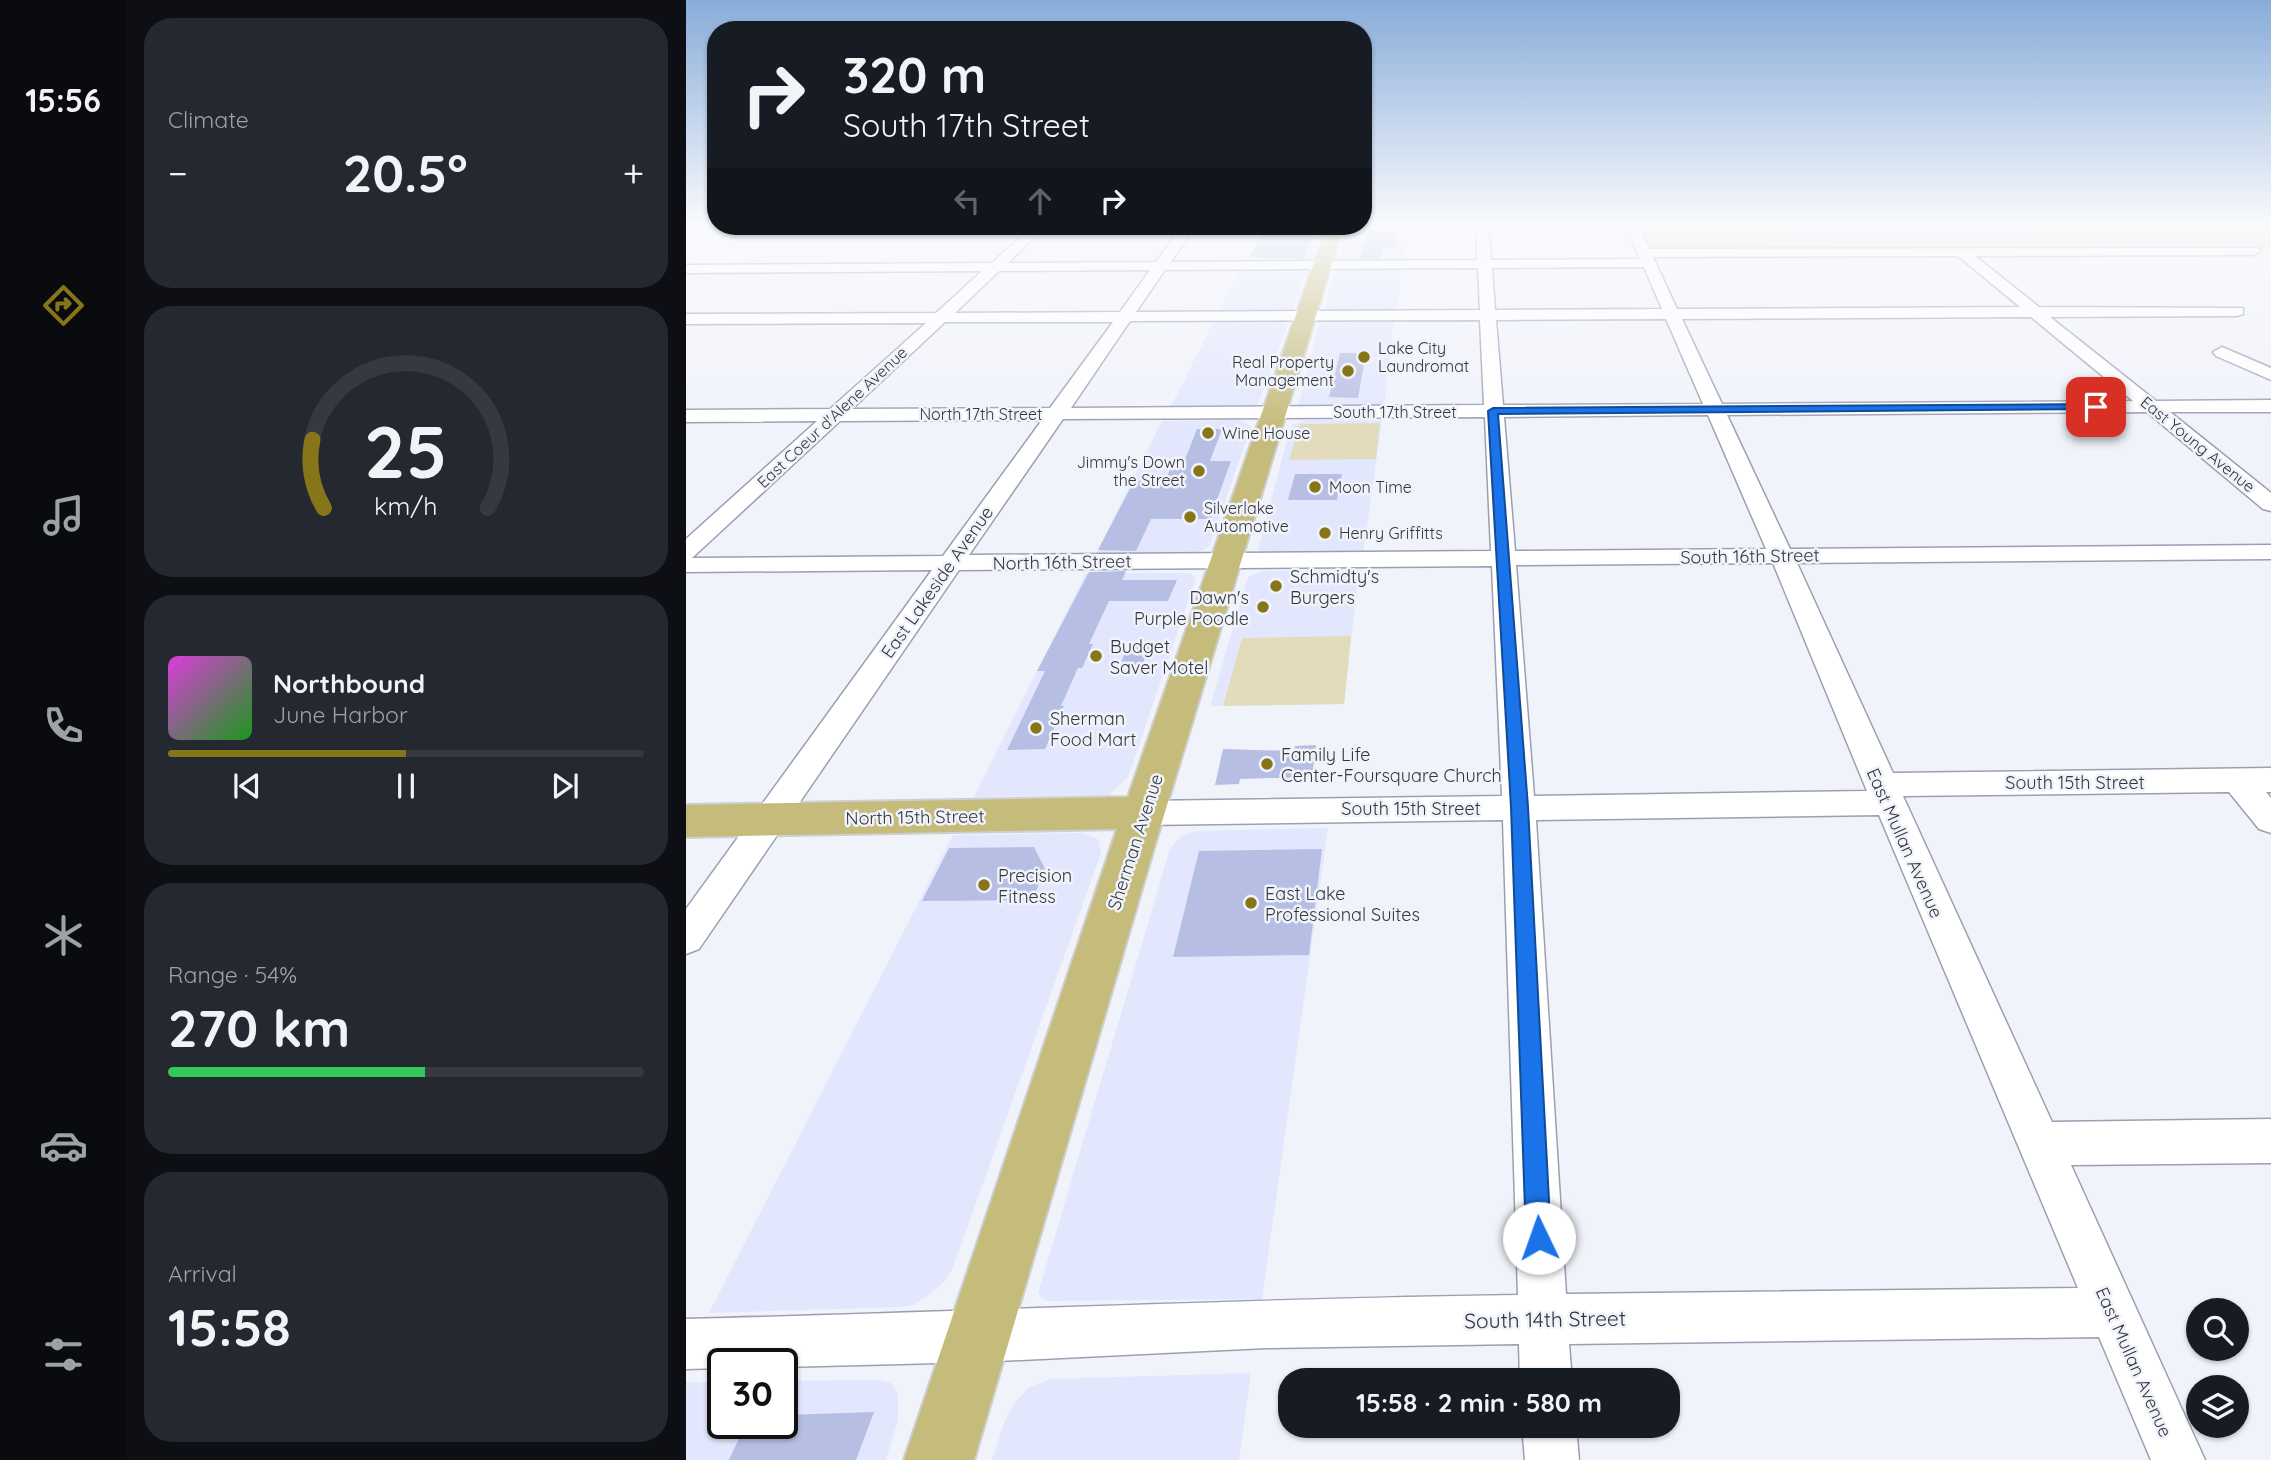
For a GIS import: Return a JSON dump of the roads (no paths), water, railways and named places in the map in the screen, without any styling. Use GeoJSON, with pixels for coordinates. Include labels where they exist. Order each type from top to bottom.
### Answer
{"type":"FeatureCollection","features":[{"type":"Feature","properties":{"kind":"main road","name":"Sherman Avenue"},"geometry":{"type":"LineString","coordinates":[[939,1460],[1144,813],[1229,561],[1313,294]]}},
{"type":"Feature","properties":{"kind":"main road","name":"North 15th Street"},"geometry":{"type":"LineString","coordinates":[[686,821],[1144,813]]}},
{"type":"Feature","properties":{"kind":"street","name":"East Coeur d'Alene Avenue"},"geometry":{"type":"LineString","coordinates":[[686,552],[966,294]]}},
{"type":"Feature","properties":{"kind":"street","name":"East Lakeside Avenue"},"geometry":{"type":"LineString","coordinates":[[686,938],[1140,294]]}},
{"type":"Feature","properties":{"kind":"street"},"geometry":{"type":"LineString","coordinates":[[1487,294],[1519,807],[1545,1368]]}},
{"type":"Feature","properties":{"kind":"street","name":"East Mullan Avenue"},"geometry":{"type":"LineString","coordinates":[[1662,294],[1781,555],[1883,794],[2178,1460]]}},
{"type":"Feature","properties":{"kind":"street","name":"East Young Avenue"},"geometry":{"type":"LineString","coordinates":[[2014,294],[2271,504]]}},
{"type":"Feature","properties":{"kind":"street"},"geometry":{"type":"LineString","coordinates":[[686,319],[2237,311]]}},
{"type":"Feature","properties":{"kind":"street"},"geometry":{"type":"LineString","coordinates":[[2222,352],[2271,374]]}},
{"type":"Feature","properties":{"kind":"street","name":"South 17th Street"},"geometry":{"type":"LineString","coordinates":[[1275,412],[2271,406]]}},
{"type":"Feature","properties":{"kind":"street","name":"North 17th Street"},"geometry":{"type":"LineString","coordinates":[[686,416],[1275,412]]}},
{"type":"Feature","properties":{"kind":"street","name":"South 16th Street"},"geometry":{"type":"LineString","coordinates":[[1229,561],[2271,552]]}},
{"type":"Feature","properties":{"kind":"street","name":"North 16th Street"},"geometry":{"type":"LineString","coordinates":[[686,565],[1229,561]]}},
{"type":"Feature","properties":{"kind":"street"},"geometry":{"type":"LineString","coordinates":[[2238,780],[2271,820]]}},
{"type":"Feature","properties":{"kind":"street","name":"South 15th Street"},"geometry":{"type":"LineString","coordinates":[[1144,813],[1519,807],[2271,780]]}},
{"type":"Feature","properties":{"kind":"street"},"geometry":{"type":"LineString","coordinates":[[2037,1144],[2271,1141]]}},
{"type":"Feature","properties":{"kind":"street","name":"South 14th Street"},"geometry":{"type":"LineString","coordinates":[[686,1344],[978,1337],[1266,1323],[2112,1312]]}},
{"type":"Feature","properties":{"kind":"street"},"geometry":{"type":"LineString","coordinates":[[1550,1438],[1552,1460]]}},
{"type":"Feature","properties":{"kind":"place","name":"Lake City Laundromat"},"geometry":{"type":"Point","coordinates":[1364,357]}},
{"type":"Feature","properties":{"kind":"place","name":"Real Property Management"},"geometry":{"type":"Point","coordinates":[1348,371]}},
{"type":"Feature","properties":{"kind":"place","name":"Wine House"},"geometry":{"type":"Point","coordinates":[1208,433]}},
{"type":"Feature","properties":{"kind":"place","name":"Jimmy's Down the Street"},"geometry":{"type":"Point","coordinates":[1199,471]}},
{"type":"Feature","properties":{"kind":"place","name":"Moon Time"},"geometry":{"type":"Point","coordinates":[1315,487]}},
{"type":"Feature","properties":{"kind":"place","name":"Silverlake Automotive"},"geometry":{"type":"Point","coordinates":[1190,517]}},
{"type":"Feature","properties":{"kind":"place","name":"Henry Griffitts"},"geometry":{"type":"Point","coordinates":[1325,533]}},
{"type":"Feature","properties":{"kind":"place","name":"Schmidty's Burgers"},"geometry":{"type":"Point","coordinates":[1276,586]}},
{"type":"Feature","properties":{"kind":"place","name":"Dawn's Purple Poodle"},"geometry":{"type":"Point","coordinates":[1263,607]}},
{"type":"Feature","properties":{"kind":"place","name":"Budget Saver Motel"},"geometry":{"type":"Point","coordinates":[1096,656]}},
{"type":"Feature","properties":{"kind":"place","name":"Sherman Food Mart"},"geometry":{"type":"Point","coordinates":[1036,728]}},
{"type":"Feature","properties":{"kind":"place","name":"Family Life Center-Foursquare Church"},"geometry":{"type":"Point","coordinates":[1267,764]}},
{"type":"Feature","properties":{"kind":"place","name":"Precision Fitness"},"geometry":{"type":"Point","coordinates":[984,885]}},
{"type":"Feature","properties":{"kind":"place","name":"East Lake Professional Suites"},"geometry":{"type":"Point","coordinates":[1251,903]}}]}
